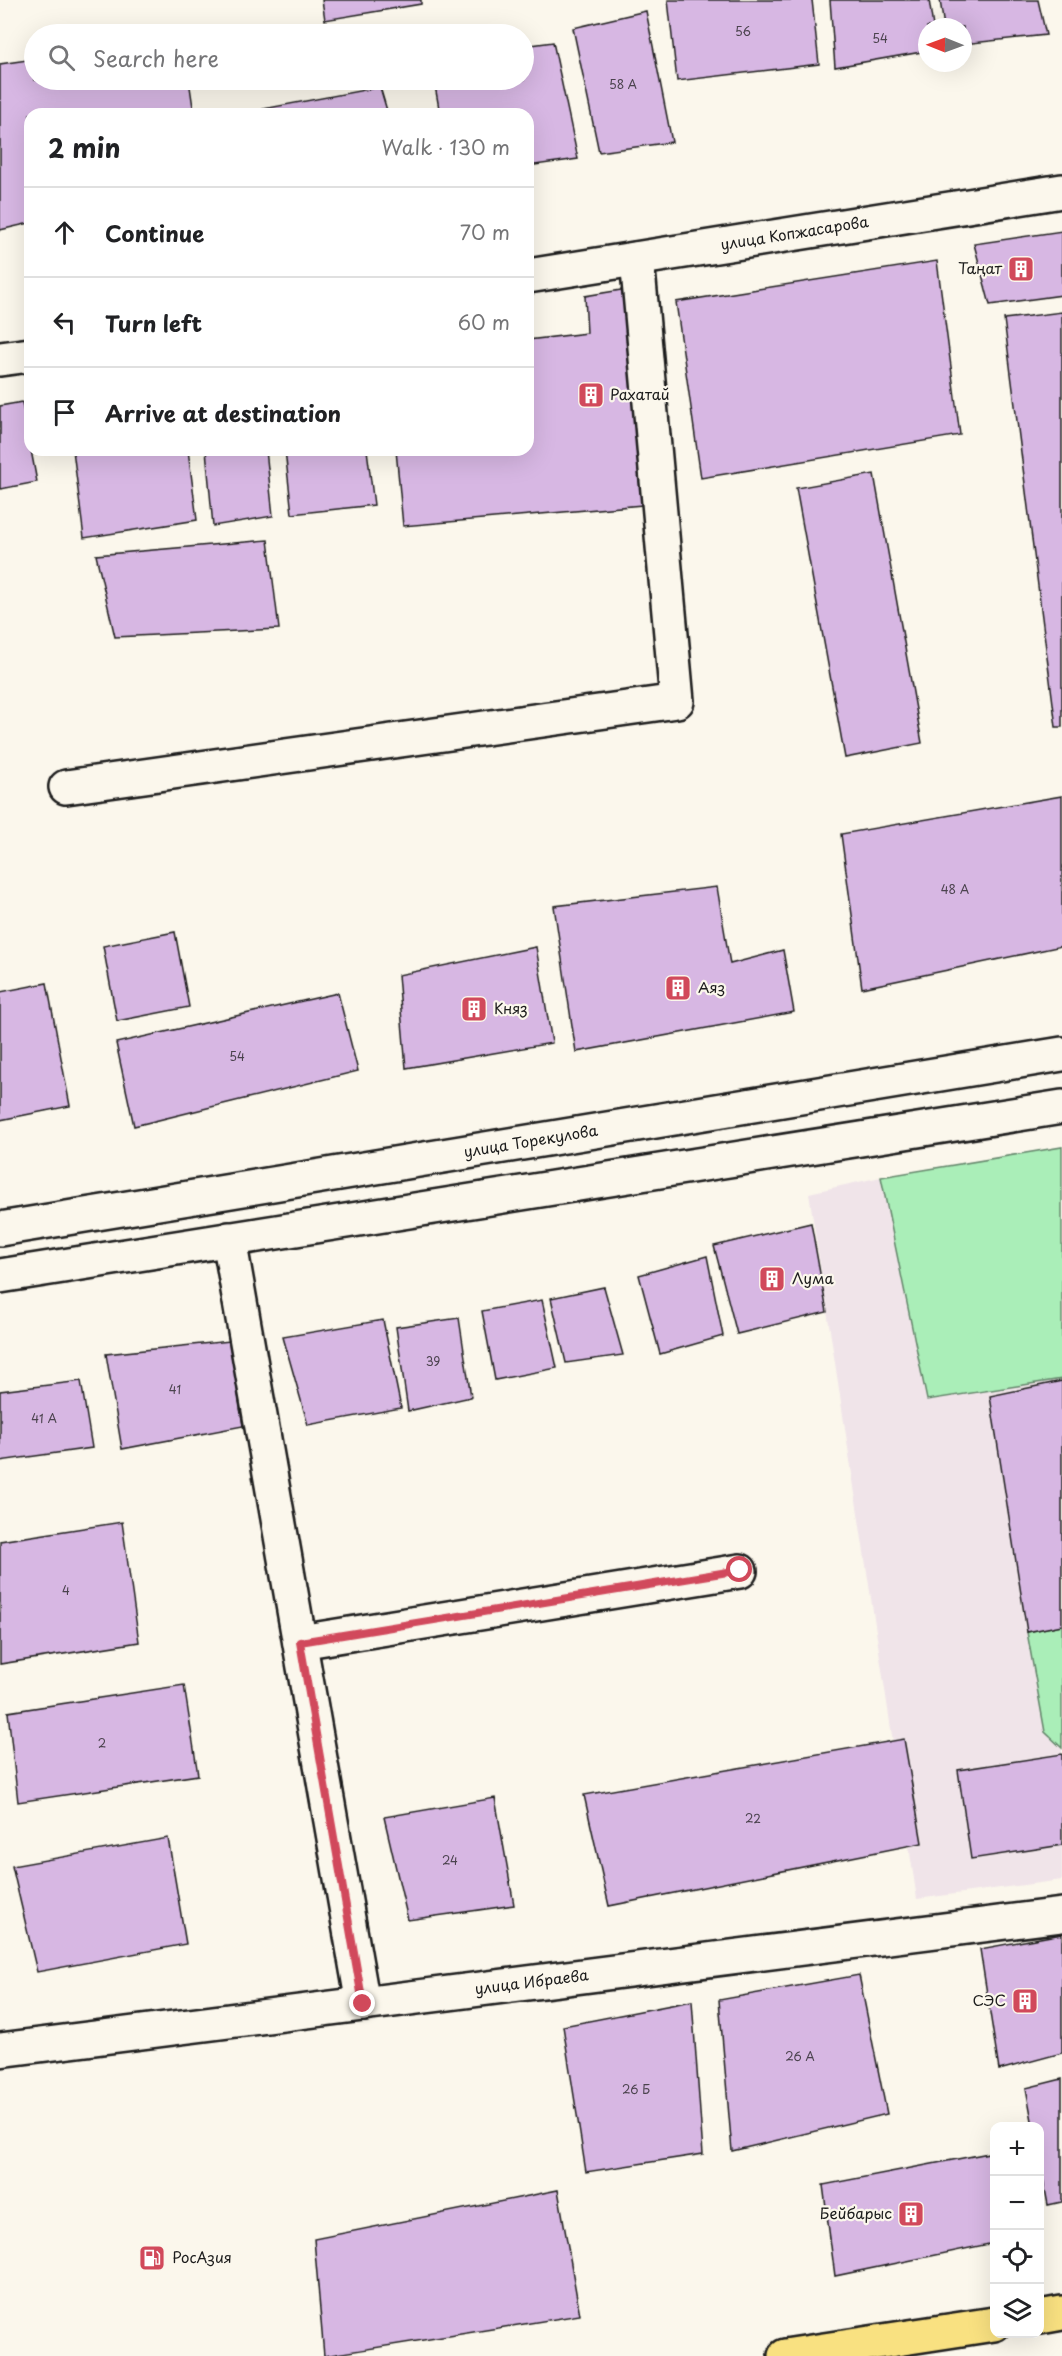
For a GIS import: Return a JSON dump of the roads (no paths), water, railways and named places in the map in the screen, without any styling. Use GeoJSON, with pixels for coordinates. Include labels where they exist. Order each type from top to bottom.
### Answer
{"type":"FeatureCollection","features":[{"type":"Feature","properties":{"kind":"main road"},"geometry":{"type":"LineString","coordinates":[[1044,2316],[1062,2313]]}},
{"type":"Feature","properties":{"kind":"main road"},"geometry":{"type":"LineString","coordinates":[[784,2356],[990,2325]]}},
{"type":"Feature","properties":{"kind":"street","name":"улица Копжасарова"},"geometry":{"type":"LineString","coordinates":[[534,275],[1062,191]]}},
{"type":"Feature","properties":{"kind":"street"},"geometry":{"type":"LineString","coordinates":[[66,787],[678,701],[637,259]]}},
{"type":"Feature","properties":{"kind":"street"},"geometry":{"type":"LineString","coordinates":[[0,359],[24,356]]}},
{"type":"Feature","properties":{"kind":"street","name":"улица Торекулова"},"geometry":{"type":"LineString","coordinates":[[0,1229],[1062,1054]]}},
{"type":"Feature","properties":{"kind":"street"},"geometry":{"type":"LineString","coordinates":[[0,1276],[1062,1107]]}},
{"type":"Feature","properties":{"kind":"street"},"geometry":{"type":"LineString","coordinates":[[229,1239],[363,2004]]}},
{"type":"Feature","properties":{"kind":"street"},"geometry":{"type":"LineString","coordinates":[[300,1642],[740,1570]]}},
{"type":"Feature","properties":{"kind":"street","name":"улица Ибраева"},"geometry":{"type":"LineString","coordinates":[[0,2050],[1062,1915]]}},
{"type":"Feature","properties":{"kind":"place","name":"Таңат"},"geometry":{"type":"Point","coordinates":[1021,269]}},
{"type":"Feature","properties":{"kind":"place","name":"Рахатай"},"geometry":{"type":"Point","coordinates":[591,395]}},
{"type":"Feature","properties":{"kind":"place","name":"Аяз"},"geometry":{"type":"Point","coordinates":[678,988]}},
{"type":"Feature","properties":{"kind":"place","name":"Княз"},"geometry":{"type":"Point","coordinates":[474,1009]}},
{"type":"Feature","properties":{"kind":"place","name":"Лума"},"geometry":{"type":"Point","coordinates":[772,1279]}},
{"type":"Feature","properties":{"kind":"place","name":"СЭС"},"geometry":{"type":"Point","coordinates":[1025,2001]}},
{"type":"Feature","properties":{"kind":"place","name":"Бейбарыс"},"geometry":{"type":"Point","coordinates":[911,2214]}},
{"type":"Feature","properties":{"kind":"place","name":"РосАзия"},"geometry":{"type":"Point","coordinates":[152,2258]}}]}
